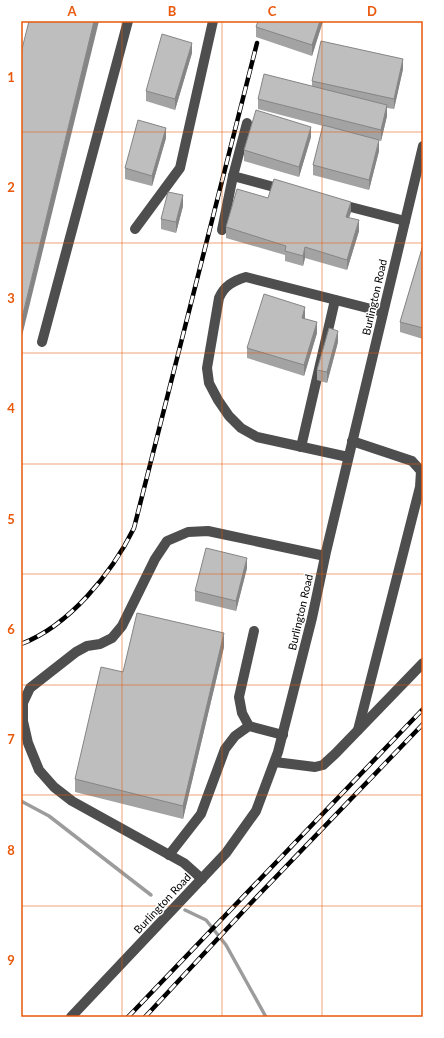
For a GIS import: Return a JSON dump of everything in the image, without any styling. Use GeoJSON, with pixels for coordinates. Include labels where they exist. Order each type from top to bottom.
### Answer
{"type":"FeatureCollection","features":[{"type":"Feature","properties":{"kind":"street"},"geometry":{"type":"LineString","coordinates":[[42,342],[128,21]]}},
{"type":"Feature","properties":{"kind":"street"},"geometry":{"type":"LineString","coordinates":[[134,228],[180,168],[213,21]]}},
{"type":"Feature","properties":{"kind":"street"},"geometry":{"type":"LineString","coordinates":[[222,230],[246,123]]}},
{"type":"Feature","properties":{"kind":"street","name":"Burlington Road"},"geometry":{"type":"LineString","coordinates":[[71,1017],[226,853],[256,812],[275,762],[283,735],[423,146]]}},
{"type":"Feature","properties":{"kind":"street"},"geometry":{"type":"LineString","coordinates":[[233,176],[293,192]]}},
{"type":"Feature","properties":{"kind":"street"},"geometry":{"type":"LineString","coordinates":[[330,201],[405,221]]}},
{"type":"Feature","properties":{"kind":"street"},"geometry":{"type":"LineString","coordinates":[[348,457],[257,437],[241,428],[229,416],[209,383],[207,368],[219,298],[222,291],[228,285],[246,277],[383,312]]}},
{"type":"Feature","properties":{"kind":"street"},"geometry":{"type":"LineString","coordinates":[[301,447],[335,300]]}},
{"type":"Feature","properties":{"kind":"street"},"geometry":{"type":"LineString","coordinates":[[352,441],[412,461],[421,471],[420,487],[358,730]]}},
{"type":"Feature","properties":{"kind":"street"},"geometry":{"type":"LineString","coordinates":[[202,879],[184,863],[72,801],[54,787],[39,770],[28,744],[23,722],[23,703],[30,688],[76,652],[87,646],[100,644],[112,638],[122,626],[155,560],[167,541],[188,532],[208,531],[325,556]]}},
{"type":"Feature","properties":{"kind":"street"},"geometry":{"type":"LineString","coordinates":[[254,631],[239,697],[242,713],[250,726],[283,735]]}},
{"type":"Feature","properties":{"kind":"street"},"geometry":{"type":"LineString","coordinates":[[275,762],[315,767],[323,765],[423,663]]}},
{"type":"Feature","properties":{"kind":"street"},"geometry":{"type":"LineString","coordinates":[[169,855],[201,814],[225,749],[235,736],[250,726]]}},
{"type":"Feature","properties":{"kind":"building"},"geometry":{"type":"Polygon","coordinates":[[[29,21],[94,21],[21,322],[21,53],[29,21]]]}},
{"type":"Feature","properties":{"kind":"building"},"geometry":{"type":"Polygon","coordinates":[[[258,21],[320,21],[312,45],[256,27],[258,21]]]}},
{"type":"Feature","properties":{"kind":"building"},"geometry":{"type":"Polygon","coordinates":[[[162,34],[192,43],[175,99],[146,91],[162,34]]]}},
{"type":"Feature","properties":{"kind":"building"},"geometry":{"type":"Polygon","coordinates":[[[321,41],[403,59],[394,99],[312,81],[321,41]]]}},
{"type":"Feature","properties":{"kind":"building"},"geometry":{"type":"Polygon","coordinates":[[[264,74],[387,105],[381,130],[258,99],[264,74]]]}},
{"type":"Feature","properties":{"kind":"building"},"geometry":{"type":"Polygon","coordinates":[[[256,110],[311,127],[299,167],[244,150],[256,110]]]}},
{"type":"Feature","properties":{"kind":"building"},"geometry":{"type":"Polygon","coordinates":[[[138,120],[166,128],[152,176],[125,168],[138,120]]]}},
{"type":"Feature","properties":{"kind":"building"},"geometry":{"type":"Polygon","coordinates":[[[323,125],[379,140],[369,180],[313,165],[323,125]]]}},
{"type":"Feature","properties":{"kind":"building"},"geometry":{"type":"Polygon","coordinates":[[[274,179],[351,202],[346,217],[359,220],[347,260],[305,247],[303,256],[285,251],[286,246],[226,227],[237,189],[268,198],[274,179]]]}},
{"type":"Feature","properties":{"kind":"building"},"geometry":{"type":"Polygon","coordinates":[[[168,192],[183,195],[176,222],[161,219],[168,192]]]}},
{"type":"Feature","properties":{"kind":"building"},"geometry":{"type":"Polygon","coordinates":[[[423,245],[423,328],[400,322],[423,245]]]}},
{"type":"Feature","properties":{"kind":"building"},"geometry":{"type":"Polygon","coordinates":[[[264,294],[305,307],[302,318],[317,322],[304,365],[247,348],[264,294]]]}},
{"type":"Feature","properties":{"kind":"building"},"geometry":{"type":"Polygon","coordinates":[[[329,328],[338,331],[327,372],[317,370],[329,328]]]}},
{"type":"Feature","properties":{"kind":"building"},"geometry":{"type":"Polygon","coordinates":[[[206,548],[247,558],[236,601],[195,591],[206,548]]]}},
{"type":"Feature","properties":{"kind":"building"},"geometry":{"type":"Polygon","coordinates":[[[137,613],[224,633],[183,806],[75,779],[101,667],[123,672],[137,613]]]}},
{"type":"Feature","properties":{"kind":"waterway"},"geometry":{"type":"LineString","coordinates":[[21,801],[49,816],[151,895]]}},
{"type":"Feature","properties":{"kind":"waterway"},"geometry":{"type":"LineString","coordinates":[[185,910],[206,920],[226,945],[266,1017]]}},
{"type":"Feature","properties":{"kind":"railway"},"geometry":{"type":"LineString","coordinates":[[21,644],[39,636],[56,625],[87,596],[114,563],[134,528],[257,43]]}},
{"type":"Feature","properties":{"kind":"railway"},"geometry":{"type":"LineString","coordinates":[[128,1017],[423,709]]}},
{"type":"Feature","properties":{"kind":"railway"},"geometry":{"type":"LineString","coordinates":[[145,1017],[250,904],[423,724]]}}]}
